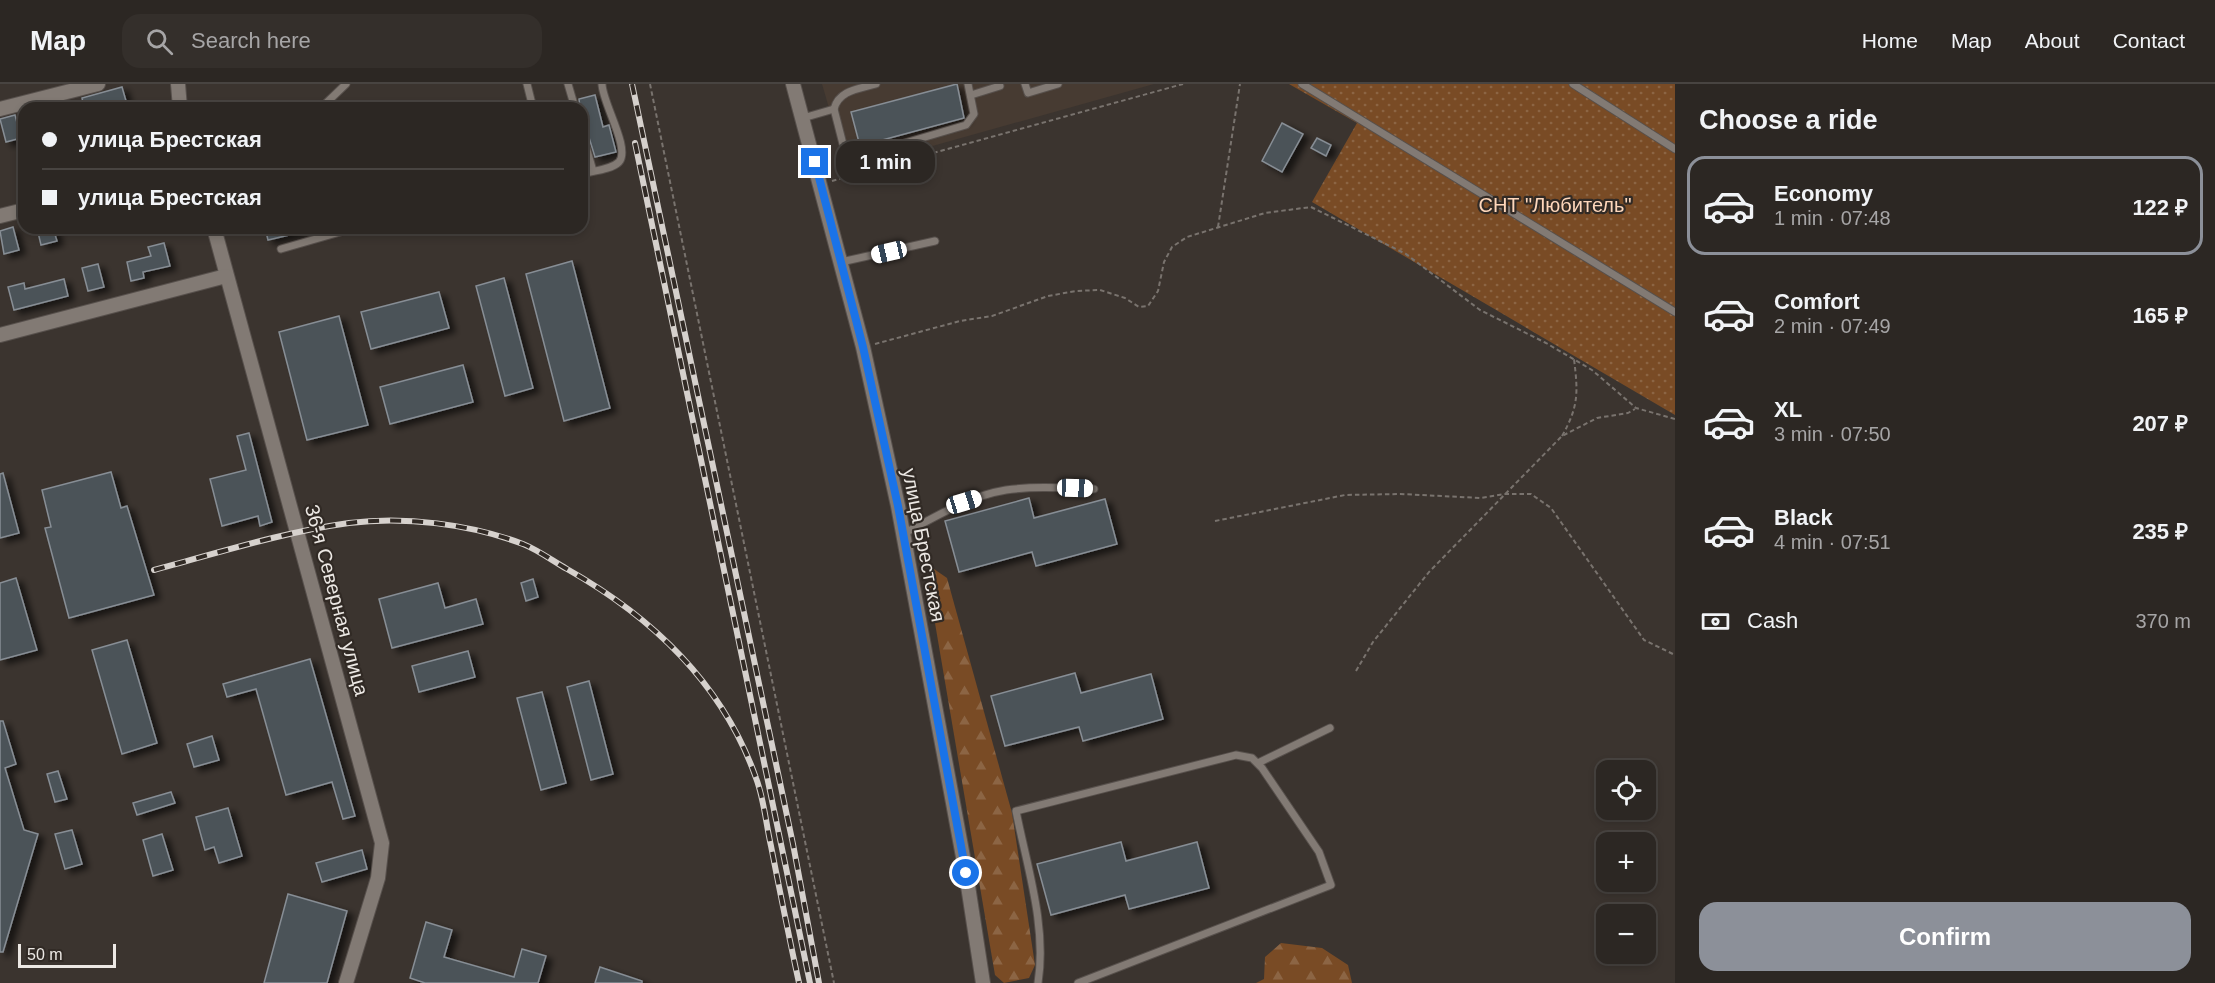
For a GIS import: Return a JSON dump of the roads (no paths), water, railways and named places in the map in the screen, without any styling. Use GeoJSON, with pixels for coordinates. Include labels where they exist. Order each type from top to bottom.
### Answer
{"type":"FeatureCollection","features":[{"type":"Feature","properties":{"kind":"street"},"geometry":{"type":"LineString","coordinates":[[27,102],[98,84]]}},
{"type":"Feature","properties":{"kind":"street"},"geometry":{"type":"LineString","coordinates":[[178,84],[180,102]]}},
{"type":"Feature","properties":{"kind":"street","name":"улица Брестская"},"geometry":{"type":"LineString","coordinates":[[794,84],[863,347],[903,534],[966,873],[982,983]]}},
{"type":"Feature","properties":{"kind":"street"},"geometry":{"type":"LineString","coordinates":[[0,109],[18,104]]}},
{"type":"Feature","properties":{"kind":"street"},"geometry":{"type":"LineString","coordinates":[[0,216],[18,212]]}},
{"type":"Feature","properties":{"kind":"street","name":"36-я Северная улица"},"geometry":{"type":"LineString","coordinates":[[216,234],[382,843],[378,878],[346,983]]}},
{"type":"Feature","properties":{"kind":"street"},"geometry":{"type":"LineString","coordinates":[[0,335],[226,276]]}},
{"type":"Feature","properties":{"kind":"lane"},"geometry":{"type":"LineString","coordinates":[[327,102],[346,84]]}},
{"type":"Feature","properties":{"kind":"lane"},"geometry":{"type":"LineString","coordinates":[[527,84],[532,102]]}},
{"type":"Feature","properties":{"kind":"lane"},"geometry":{"type":"LineString","coordinates":[[568,84],[573,102]]}},
{"type":"Feature","properties":{"kind":"lane"},"geometry":{"type":"LineString","coordinates":[[588,172],[619,162],[622,155],[615,124],[606,107],[602,84]]}},
{"type":"Feature","properties":{"kind":"lane"},"geometry":{"type":"LineString","coordinates":[[876,84],[844,93],[839,96],[834,109],[845,152],[854,158],[966,125],[974,114],[968,84]]}},
{"type":"Feature","properties":{"kind":"lane"},"geometry":{"type":"LineString","coordinates":[[971,95],[1000,86],[999,84]]}},
{"type":"Feature","properties":{"kind":"lane"},"geometry":{"type":"LineString","coordinates":[[1025,84],[1028,93],[1058,84]]}},
{"type":"Feature","properties":{"kind":"lane"},"geometry":{"type":"LineString","coordinates":[[1302,84],[1675,312]]}},
{"type":"Feature","properties":{"kind":"lane"},"geometry":{"type":"LineString","coordinates":[[1573,84],[1675,149]]}},
{"type":"Feature","properties":{"kind":"lane"},"geometry":{"type":"LineString","coordinates":[[803,118],[834,109]]}},
{"type":"Feature","properties":{"kind":"lane"},"geometry":{"type":"LineString","coordinates":[[588,156],[592,171]]}},
{"type":"Feature","properties":{"kind":"lane"},"geometry":{"type":"LineString","coordinates":[[281,249],[332,234]]}},
{"type":"Feature","properties":{"kind":"lane"},"geometry":{"type":"LineString","coordinates":[[841,262],[935,242]]}},
{"type":"Feature","properties":{"kind":"lane"},"geometry":{"type":"LineString","coordinates":[[903,534],[964,502],[1003,491],[1037,487],[1094,489]]}},
{"type":"Feature","properties":{"kind":"lane"},"geometry":{"type":"LineString","coordinates":[[1258,763],[1330,728]]}},
{"type":"Feature","properties":{"kind":"lane"},"geometry":{"type":"LineString","coordinates":[[1038,983],[1041,950],[1036,909],[1016,811],[1236,755],[1252,758],[1258,763],[1319,852],[1331,885],[1078,983]]}},
{"type":"Feature","properties":{"kind":"railway"},"geometry":{"type":"LineString","coordinates":[[632,84],[793,844],[819,983]]}},
{"type":"Feature","properties":{"kind":"railway"},"geometry":{"type":"LineString","coordinates":[[635,143],[810,983]]}},
{"type":"Feature","properties":{"kind":"railway"},"geometry":{"type":"LineString","coordinates":[[154,570],[324,527],[370,521],[415,521],[481,531],[523,544],[598,588],[655,631],[681,656],[704,683],[742,744],[761,794],[799,983]]}},
{"type":"Feature","properties":{"kind":"park label","name":"СНТ \"Любитель\""},"geometry":{"type":"Point","coordinates":[1555,205]}}]}
